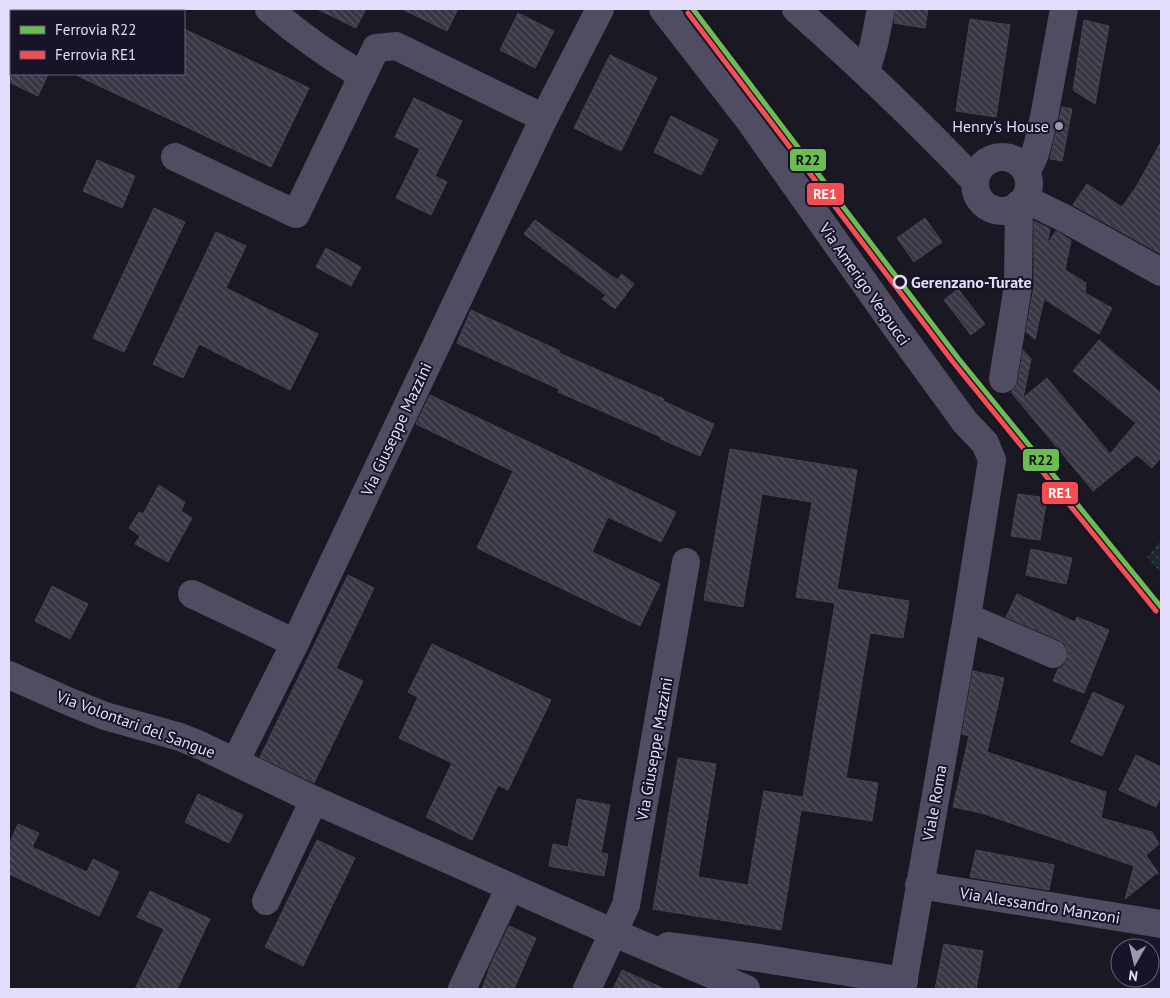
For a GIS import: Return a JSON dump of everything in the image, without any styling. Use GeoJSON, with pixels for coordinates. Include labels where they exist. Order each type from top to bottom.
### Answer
{"type":"FeatureCollection","features":[{"type":"Feature","properties":{"kind":"street"},"geometry":{"type":"LineString","coordinates":[[268,9],[326,54],[363,76]]}},
{"type":"Feature","properties":{"kind":"street","name":"Via Giuseppe Mazzini"},"geometry":{"type":"LineString","coordinates":[[235,762],[295,643],[544,118],[600,9]]}},
{"type":"Feature","properties":{"kind":"street","name":"Via Amerigo Vespucci"},"geometry":{"type":"LineString","coordinates":[[662,9],[749,120],[895,326],[980,438]]}},
{"type":"Feature","properties":{"kind":"street"},"geometry":{"type":"LineString","coordinates":[[796,9],[916,120],[975,181]]}},
{"type":"Feature","properties":{"kind":"street"},"geometry":{"type":"LineString","coordinates":[[866,72],[881,9]]}},
{"type":"Feature","properties":{"kind":"street"},"geometry":{"type":"LineString","coordinates":[[1064,9],[1040,132],[1010,163],[981,166],[975,181],[976,192],[983,202],[991,208],[1015,205],[1064,218],[1161,272]]}},
{"type":"Feature","properties":{"kind":"street"},"geometry":{"type":"LineString","coordinates":[[174,157],[296,214],[376,48],[396,46],[544,118]]}},
{"type":"Feature","properties":{"kind":"street"},"geometry":{"type":"LineString","coordinates":[[916,120],[974,152],[1010,163],[1029,186],[1015,205],[1019,254],[1018,286],[1003,379]]}},
{"type":"Feature","properties":{"kind":"street","name":"Viale Roma"},"geometry":{"type":"LineString","coordinates":[[903,985],[967,618],[992,460],[988,448],[980,438]]}},
{"type":"Feature","properties":{"kind":"street","name":"Via Giuseppe Mazzini"},"geometry":{"type":"LineString","coordinates":[[587,989],[624,937],[626,905],[686,562]]}},
{"type":"Feature","properties":{"kind":"street"},"geometry":{"type":"LineString","coordinates":[[192,594],[295,643]]}},
{"type":"Feature","properties":{"kind":"street"},"geometry":{"type":"LineString","coordinates":[[967,618],[1053,654]]}},
{"type":"Feature","properties":{"kind":"street","name":"Via Volontari del Sangue"},"geometry":{"type":"LineString","coordinates":[[9,675],[91,710],[180,737],[235,762]]}},
{"type":"Feature","properties":{"kind":"street"},"geometry":{"type":"LineString","coordinates":[[235,762],[314,800],[745,989],[759,958]]}},
{"type":"Feature","properties":{"kind":"street"},"geometry":{"type":"LineString","coordinates":[[266,901],[314,800]]}},
{"type":"Feature","properties":{"kind":"street"},"geometry":{"type":"LineString","coordinates":[[462,989],[510,886]]}},
{"type":"Feature","properties":{"kind":"street","name":"Via Alessandro Manzoni"},"geometry":{"type":"LineString","coordinates":[[919,886],[1161,924]]}},
{"type":"Feature","properties":{"kind":"street"},"geometry":{"type":"LineString","coordinates":[[624,937],[759,958],[903,985]]}},
{"type":"Feature","properties":{"kind":"green space"},"geometry":{"type":"Polygon","coordinates":[[[1161,540],[1161,573],[1147,557],[1161,540]]]}},
{"type":"Feature","properties":{"kind":"building"},"geometry":{"type":"Polygon","coordinates":[[[317,9],[366,9],[356,28],[317,9]]]}},
{"type":"Feature","properties":{"kind":"building"},"geometry":{"type":"Polygon","coordinates":[[[402,9],[458,9],[447,31],[402,9]]]}},
{"type":"Feature","properties":{"kind":"building"},"geometry":{"type":"Polygon","coordinates":[[[896,9],[928,9],[925,28],[894,23],[896,9]]]}},
{"type":"Feature","properties":{"kind":"building"},"geometry":{"type":"Polygon","coordinates":[[[518,13],[554,31],[535,68],[500,50],[518,13]]]}},
{"type":"Feature","properties":{"kind":"building"},"geometry":{"type":"Polygon","coordinates":[[[970,19],[1010,25],[996,117],[956,111],[970,19]]]}},
{"type":"Feature","properties":{"kind":"building"},"geometry":{"type":"Polygon","coordinates":[[[1084,20],[1109,26],[1095,104],[1073,90],[1084,20]]]}},
{"type":"Feature","properties":{"kind":"building"},"geometry":{"type":"Polygon","coordinates":[[[185,29],[309,88],[271,167],[76,75],[185,75],[185,29]]]}},
{"type":"Feature","properties":{"kind":"building"},"geometry":{"type":"Polygon","coordinates":[[[610,55],[657,78],[621,151],[574,128],[610,55]]]}},
{"type":"Feature","properties":{"kind":"building"},"geometry":{"type":"Polygon","coordinates":[[[9,74],[48,75],[38,96],[9,82],[9,74]]]}},
{"type":"Feature","properties":{"kind":"building"},"geometry":{"type":"Polygon","coordinates":[[[414,98],[462,121],[435,176],[447,182],[431,215],[396,198],[420,149],[395,137],[414,98]]]}},
{"type":"Feature","properties":{"kind":"building"},"geometry":{"type":"Polygon","coordinates":[[[1062,107],[1072,109],[1062,161],[1050,159],[1062,107]]]}},
{"type":"Feature","properties":{"kind":"building"},"geometry":{"type":"Polygon","coordinates":[[[671,116],[718,140],[701,175],[654,152],[671,116]]]}},
{"type":"Feature","properties":{"kind":"building"},"geometry":{"type":"Polygon","coordinates":[[[1161,142],[1161,254],[1073,205],[1087,184],[1122,207],[1136,187],[1161,142]]]}},
{"type":"Feature","properties":{"kind":"building"},"geometry":{"type":"Polygon","coordinates":[[[97,160],[135,176],[122,208],[83,191],[97,160]]]}},
{"type":"Feature","properties":{"kind":"building"},"geometry":{"type":"Polygon","coordinates":[[[154,208],[185,222],[124,352],[93,338],[154,208]]]}},
{"type":"Feature","properties":{"kind":"building"},"geometry":{"type":"Polygon","coordinates":[[[925,218],[942,242],[914,262],[897,238],[925,218]]]}},
{"type":"Feature","properties":{"kind":"building"},"geometry":{"type":"Polygon","coordinates":[[[535,220],[617,280],[622,274],[634,284],[615,309],[602,299],[606,295],[524,234],[535,220]]]}},
{"type":"Feature","properties":{"kind":"building"},"geometry":{"type":"Polygon","coordinates":[[[1034,221],[1050,229],[1047,244],[1056,231],[1071,240],[1065,270],[1086,283],[1085,293],[1112,308],[1099,334],[1044,299],[1035,339],[1026,332],[1034,286],[1034,221]]]}},
{"type":"Feature","properties":{"kind":"building"},"geometry":{"type":"Polygon","coordinates":[[[216,232],[246,246],[226,288],[318,334],[290,390],[199,344],[183,378],[153,364],[216,232]]]}},
{"type":"Feature","properties":{"kind":"building"},"geometry":{"type":"Polygon","coordinates":[[[326,248],[361,267],[351,286],[316,267],[326,248]]]}},
{"type":"Feature","properties":{"kind":"building"},"geometry":{"type":"Polygon","coordinates":[[[958,289],[985,324],[971,335],[944,300],[958,289]]]}},
{"type":"Feature","properties":{"kind":"building"},"geometry":{"type":"Polygon","coordinates":[[[471,310],[560,351],[559,353],[664,399],[663,401],[714,424],[700,456],[558,392],[559,389],[457,343],[471,310]]]}},
{"type":"Feature","properties":{"kind":"building"},"geometry":{"type":"Polygon","coordinates":[[[1099,340],[1161,393],[1161,457],[1152,468],[1137,455],[1093,491],[1011,392],[1018,382],[1023,350],[1031,359],[1023,398],[1047,378],[1110,454],[1136,423],[1073,371],[1099,340]]]}},
{"type":"Feature","properties":{"kind":"building"},"geometry":{"type":"Polygon","coordinates":[[[430,395],[676,512],[661,542],[608,517],[592,552],[660,584],[640,626],[477,548],[513,471],[416,424],[430,395]]]}},
{"type":"Feature","properties":{"kind":"building"},"geometry":{"type":"Polygon","coordinates":[[[730,449],[857,470],[837,589],[909,601],[903,638],[870,633],[846,778],[878,783],[872,821],[801,810],[781,930],[653,909],[678,758],[716,764],[698,877],[748,885],[764,791],[803,797],[835,603],[796,597],[812,502],[762,494],[743,607],[704,600],[730,449]]]}},
{"type":"Feature","properties":{"kind":"building"},"geometry":{"type":"Polygon","coordinates":[[[159,485],[185,502],[181,511],[192,518],[168,562],[135,544],[140,536],[129,528],[139,512],[143,514],[159,485]]]}},
{"type":"Feature","properties":{"kind":"building"},"geometry":{"type":"Polygon","coordinates":[[[1018,494],[1047,498],[1040,540],[1011,536],[1018,494]]]}},
{"type":"Feature","properties":{"kind":"building"},"geometry":{"type":"Polygon","coordinates":[[[1031,549],[1072,558],[1066,584],[1026,575],[1031,549]]]}},
{"type":"Feature","properties":{"kind":"building"},"geometry":{"type":"Polygon","coordinates":[[[348,575],[374,588],[336,668],[363,681],[314,783],[260,757],[348,575]]]}},
{"type":"Feature","properties":{"kind":"building"},"geometry":{"type":"Polygon","coordinates":[[[52,586],[88,604],[70,639],[35,621],[52,586]]]}},
{"type":"Feature","properties":{"kind":"building"},"geometry":{"type":"Polygon","coordinates":[[[1017,594],[1075,622],[1077,617],[1109,630],[1084,693],[1053,681],[1058,669],[1067,660],[1068,652],[1065,644],[1006,617],[1017,594]]]}},
{"type":"Feature","properties":{"kind":"building"},"geometry":{"type":"Polygon","coordinates":[[[432,644],[551,700],[508,790],[498,785],[472,840],[426,817],[452,763],[399,738],[418,697],[408,692],[432,644]]]}},
{"type":"Feature","properties":{"kind":"building"},"geometry":{"type":"Polygon","coordinates":[[[973,671],[1004,678],[987,752],[1106,792],[1101,818],[1152,832],[1159,844],[1146,855],[1159,874],[1157,873],[1125,899],[1134,866],[982,813],[953,807],[969,736],[962,734],[973,671]]]}},
{"type":"Feature","properties":{"kind":"building"},"geometry":{"type":"Polygon","coordinates":[[[1093,692],[1124,706],[1102,756],[1071,742],[1093,692]]]}},
{"type":"Feature","properties":{"kind":"building"},"geometry":{"type":"Polygon","coordinates":[[[1136,755],[1161,767],[1161,796],[1156,807],[1119,790],[1136,755]]]}},
{"type":"Feature","properties":{"kind":"building"},"geometry":{"type":"Polygon","coordinates":[[[198,794],[243,815],[229,843],[185,822],[198,794]]]}},
{"type":"Feature","properties":{"kind":"building"},"geometry":{"type":"Polygon","coordinates":[[[577,799],[610,805],[601,853],[608,854],[604,876],[549,866],[553,844],[568,847],[577,799]]]}},
{"type":"Feature","properties":{"kind":"building"},"geometry":{"type":"Polygon","coordinates":[[[18,824],[39,833],[32,847],[87,872],[93,859],[119,872],[99,916],[9,874],[9,845],[18,824]]]}},
{"type":"Feature","properties":{"kind":"building"},"geometry":{"type":"Polygon","coordinates":[[[317,840],[355,858],[303,966],[265,947],[317,840]]]}},
{"type":"Feature","properties":{"kind":"building"},"geometry":{"type":"Polygon","coordinates":[[[976,850],[1054,865],[1049,890],[970,877],[976,850]]]}},
{"type":"Feature","properties":{"kind":"building"},"geometry":{"type":"Polygon","coordinates":[[[150,891],[210,919],[177,989],[135,989],[164,929],[137,917],[150,891]]]}},
{"type":"Feature","properties":{"kind":"building"},"geometry":{"type":"Polygon","coordinates":[[[509,926],[536,938],[514,989],[482,989],[491,964],[509,926]]]}},
{"type":"Feature","properties":{"kind":"building"},"geometry":{"type":"Polygon","coordinates":[[[944,944],[983,951],[976,989],[935,989],[944,944]]]}},
{"type":"Feature","properties":{"kind":"building"},"geometry":{"type":"Polygon","coordinates":[[[622,970],[665,989],[613,989],[622,970]]]}},
{"type":"Feature","properties":{"kind":"rail line","name":"R22"},"geometry":{"type":"LineString","coordinates":[[693,9],[958,358],[1161,607]]}},
{"type":"Feature","properties":{"kind":"rail line","name":"RE1"},"geometry":{"type":"LineString","coordinates":[[688,13],[953,362],[1156,611]]}},
{"type":"Feature","properties":{"kind":"place","name":"Henry's House"},"geometry":{"type":"Point","coordinates":[1059,126]}},
{"type":"Feature","properties":{"kind":"place","name":"Gerenzano-Turate"},"geometry":{"type":"Point","coordinates":[900,282]}}]}
